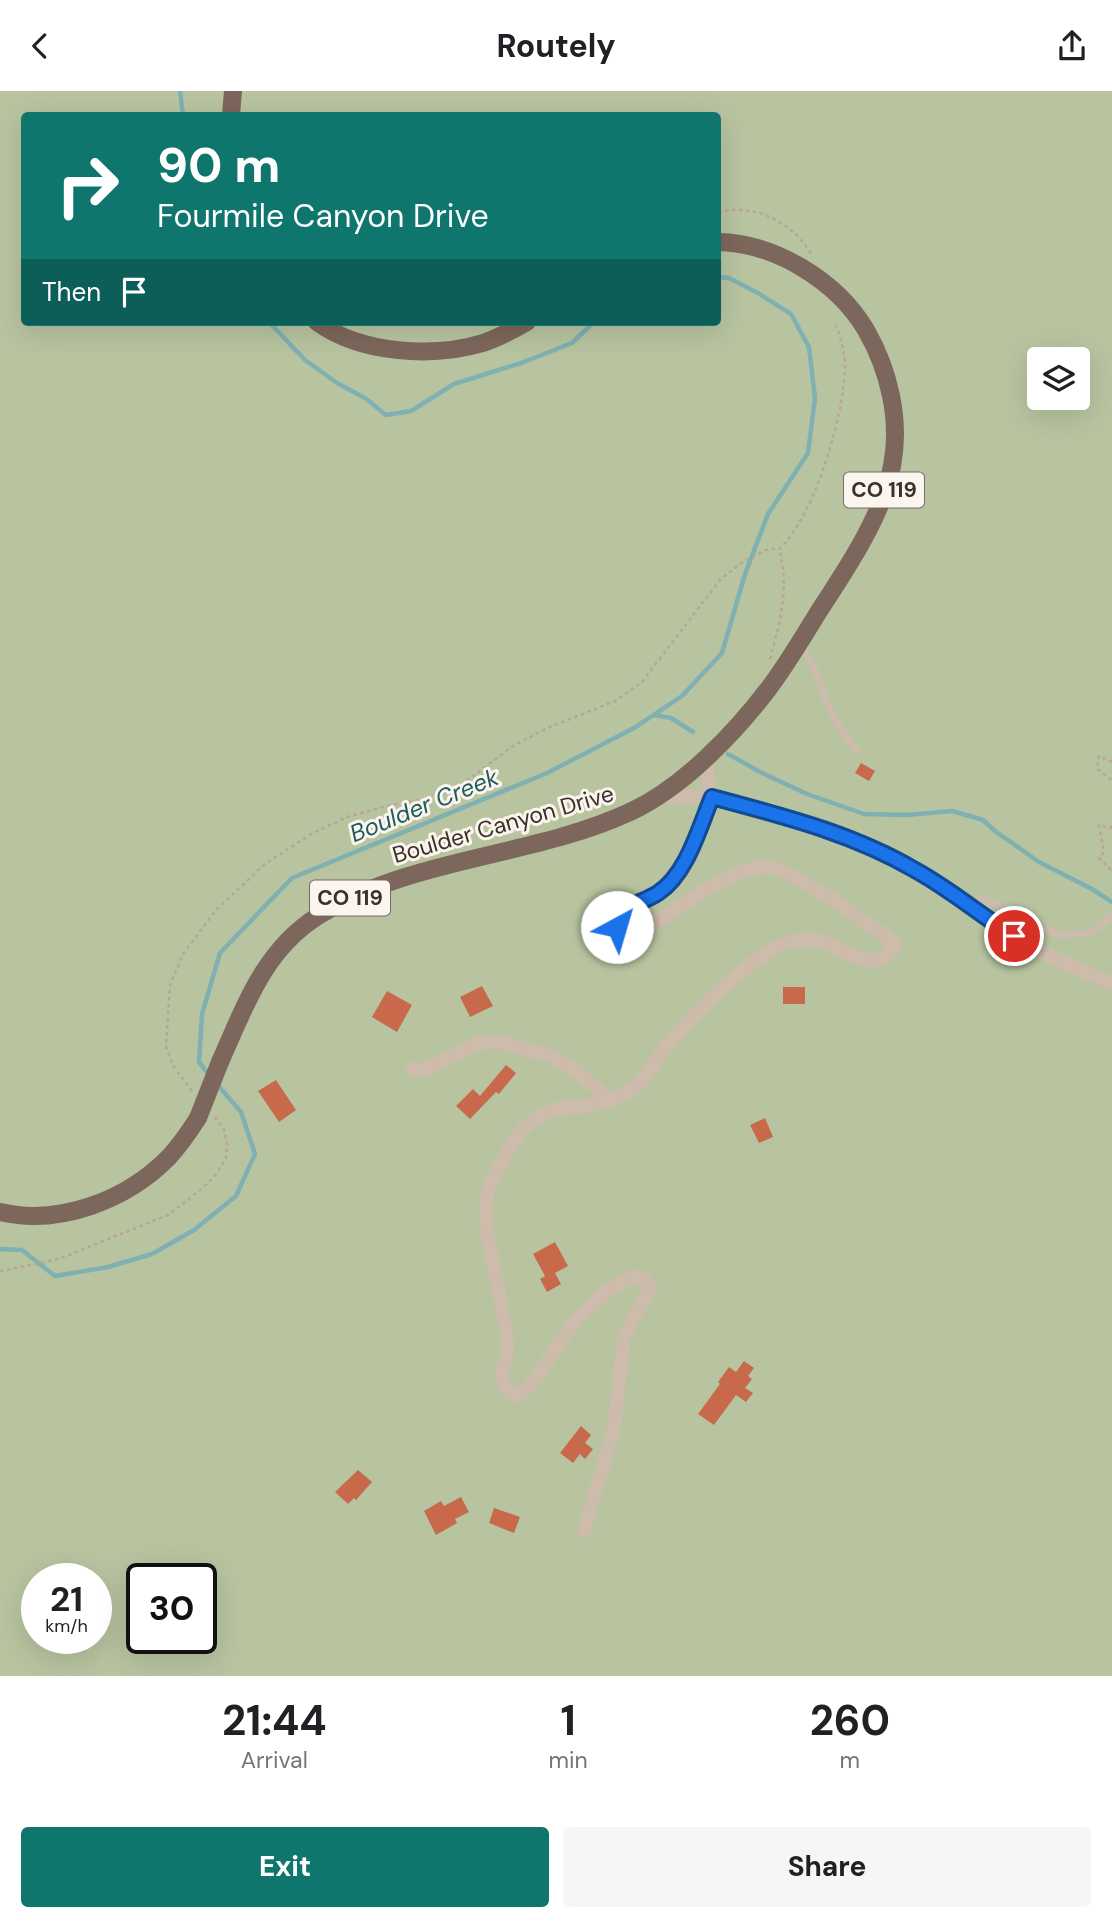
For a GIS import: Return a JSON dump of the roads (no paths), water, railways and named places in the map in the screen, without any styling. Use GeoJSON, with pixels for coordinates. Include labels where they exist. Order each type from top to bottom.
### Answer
{"type":"FeatureCollection","features":[{"type":"Feature","properties":{"kind":"main road"},"geometry":{"type":"LineString","coordinates":[[231,112],[233,91]]}},
{"type":"Feature","properties":{"kind":"main road","name":"Boulder Canyon Drive"},"geometry":{"type":"LineString","coordinates":[[0,1212],[59,1214],[93,1205],[120,1194],[146,1178],[168,1158],[198,1118],[220,1062],[262,973],[278,949],[317,916],[349,899],[437,867],[583,831],[656,799],[709,755],[768,689],[842,576],[877,512],[892,467],[895,432],[892,400],[871,339],[852,310],[837,294],[805,270],[780,258],[751,247],[721,242]]}},
{"type":"Feature","properties":{"kind":"main road"},"geometry":{"type":"LineString","coordinates":[[325,326],[357,342],[422,352],[456,350],[485,342],[520,326]]}},
{"type":"Feature","properties":{"kind":"street"},"geometry":{"type":"LineString","coordinates":[[583,1531],[614,1428],[624,1336],[650,1288],[645,1279],[633,1276],[608,1290],[574,1322],[530,1387],[517,1396],[508,1391],[503,1382],[501,1367],[507,1351],[502,1308],[487,1233],[488,1189],[527,1125],[560,1108],[587,1106],[631,1091],[642,1081],[684,1026],[765,952],[788,942],[811,939],[825,942],[869,962],[881,960],[889,955],[895,946],[879,930],[836,901],[771,867],[754,867],[718,883],[634,936],[625,934],[617,927],[619,914],[658,893],[680,871],[712,797],[706,769],[709,755]]}},
{"type":"Feature","properties":{"kind":"street"},"geometry":{"type":"LineString","coordinates":[[656,799],[677,795],[712,797],[841,835],[916,870],[1047,956],[1112,983]]}},
{"type":"Feature","properties":{"kind":"street"},"geometry":{"type":"LineString","coordinates":[[412,1068],[421,1071],[476,1044],[496,1041],[552,1056],[580,1074],[609,1099]]}},
{"type":"Feature","properties":{"kind":"lane"},"geometry":{"type":"LineString","coordinates":[[799,642],[815,670],[838,725],[858,751]]}},
{"type":"Feature","properties":{"kind":"lane"},"geometry":{"type":"LineString","coordinates":[[967,905],[984,898],[1064,936],[1095,930],[1112,915]]}},
{"type":"Feature","properties":{"kind":"waterway","name":"Boulder Creek"},"geometry":{"type":"LineString","coordinates":[[180,91],[183,112]]}},
{"type":"Feature","properties":{"kind":"waterway","name":"Boulder Creek"},"geometry":{"type":"LineString","coordinates":[[210,1076],[199,1062],[202,1014],[220,953],[292,878],[547,773],[634,728],[682,696],[722,653],[745,574],[768,514],[808,453],[815,398],[809,347],[791,314],[758,293],[729,278],[721,277]]}},
{"type":"Feature","properties":{"kind":"waterway","name":"Boulder Creek"},"geometry":{"type":"LineString","coordinates":[[273,326],[305,360],[337,383],[365,398],[386,415],[411,411],[454,384],[521,363],[572,343],[590,326]]}},
{"type":"Feature","properties":{"kind":"waterway"},"geometry":{"type":"LineString","coordinates":[[654,715],[671,718],[693,732]]}},
{"type":"Feature","properties":{"kind":"waterway"},"geometry":{"type":"LineString","coordinates":[[728,754],[807,794],[864,814],[907,815],[952,811],[983,820],[1039,862],[1112,902]]}},
{"type":"Feature","properties":{"kind":"waterway","name":"Boulder Creek"},"geometry":{"type":"LineString","coordinates":[[0,1249],[22,1250],[55,1276],[108,1267],[152,1254],[194,1230],[236,1196],[255,1154],[241,1112],[216,1083]]}}]}
